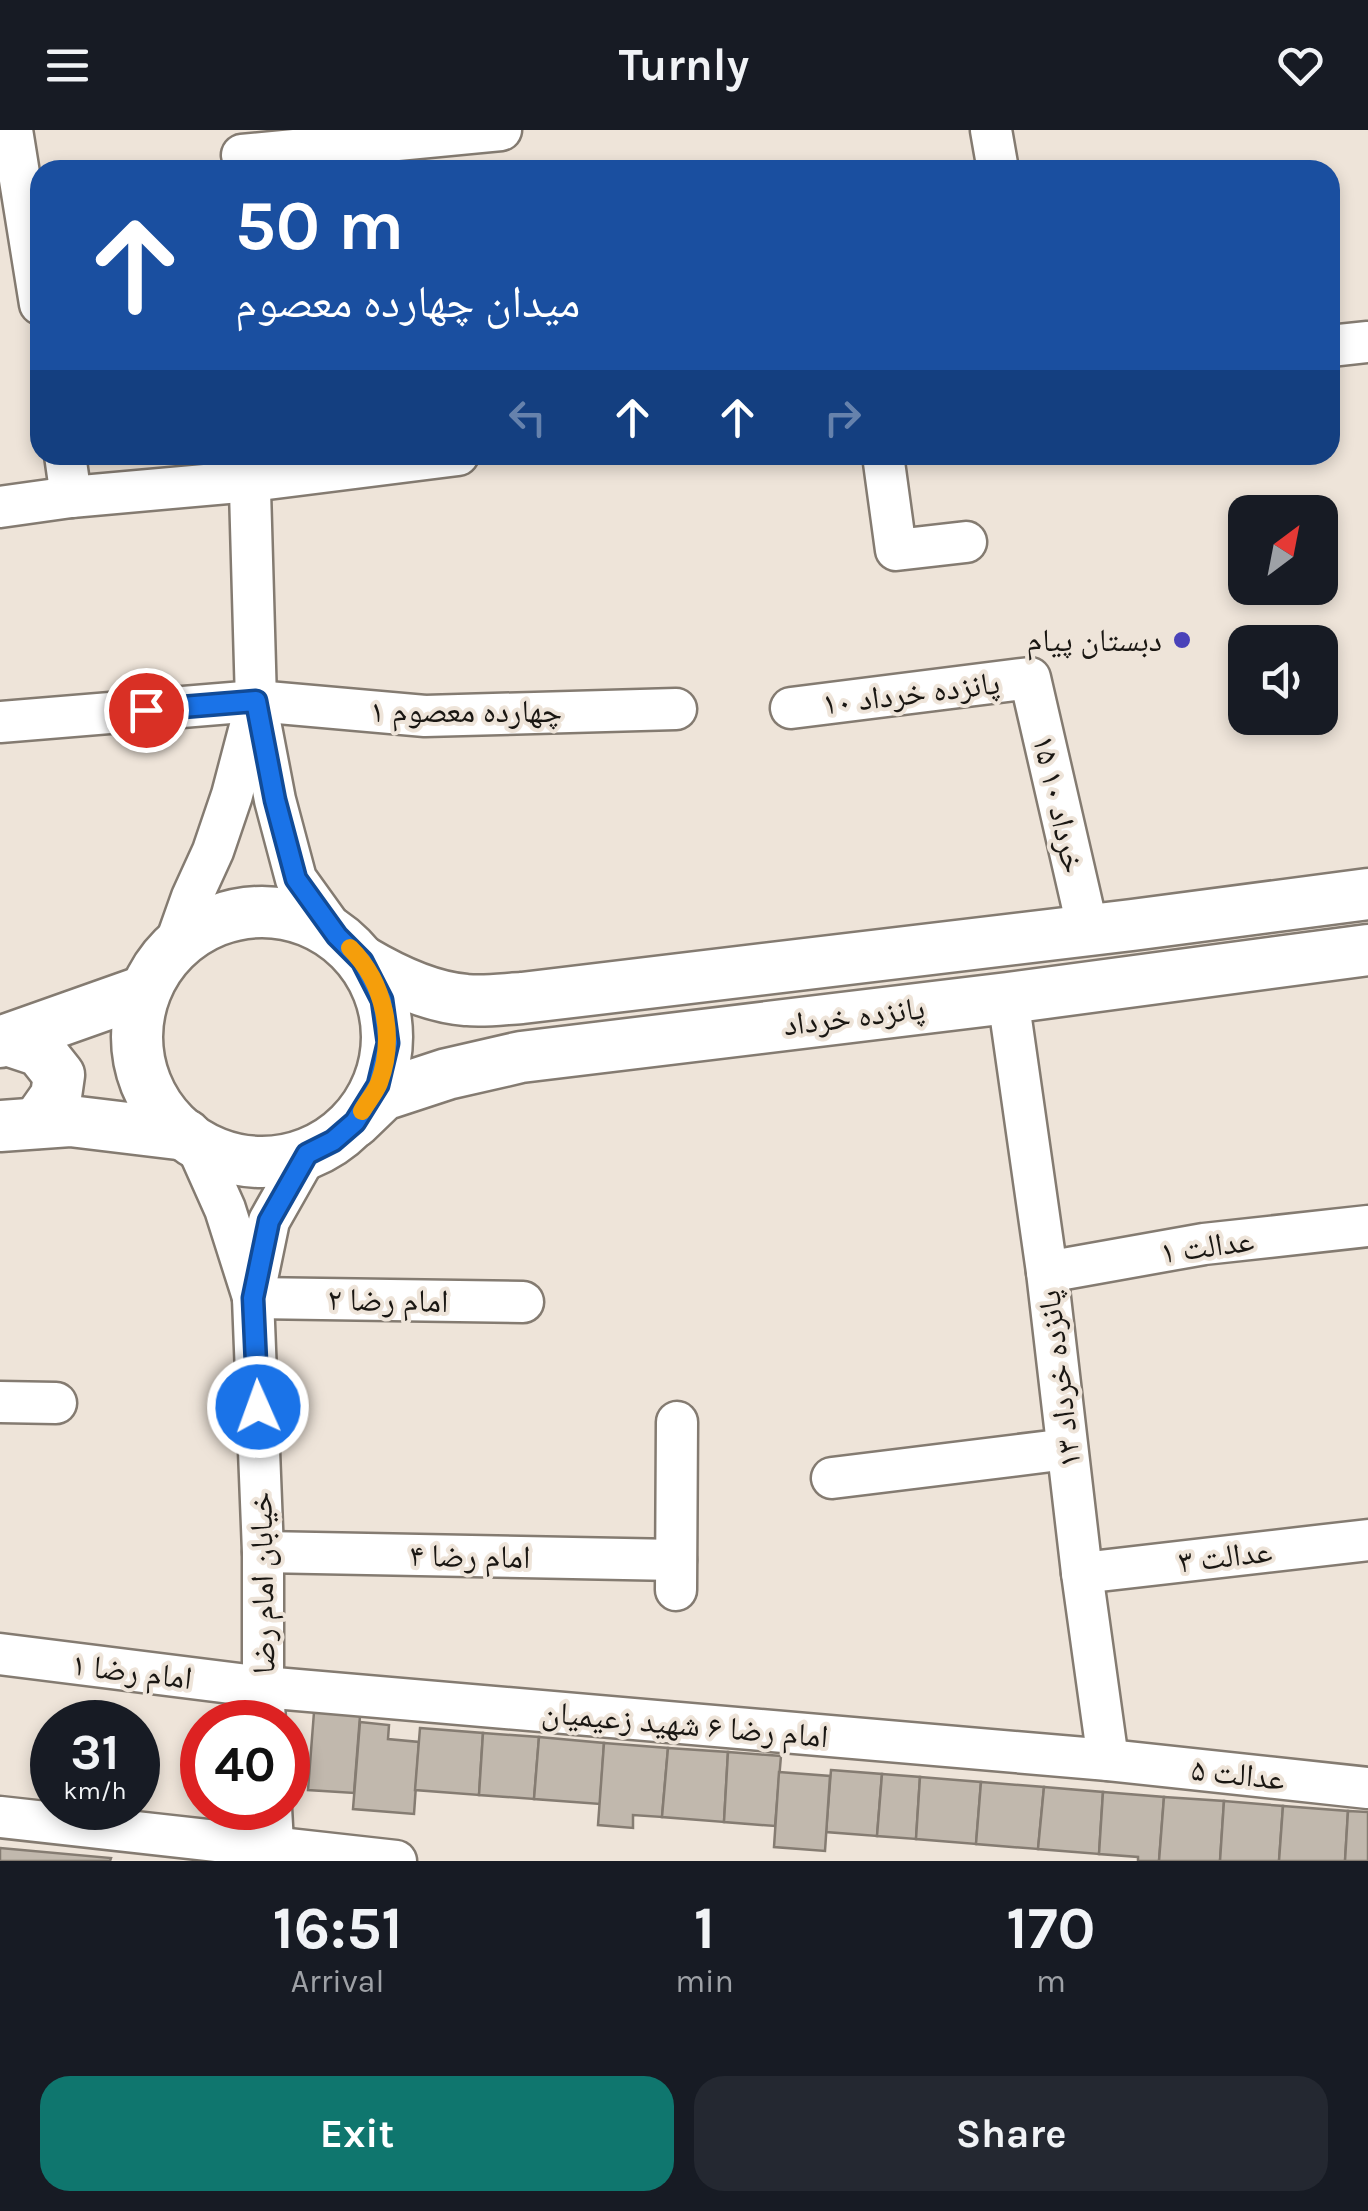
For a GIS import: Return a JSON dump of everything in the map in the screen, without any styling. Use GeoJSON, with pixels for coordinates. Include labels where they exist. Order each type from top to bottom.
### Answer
{"type":"FeatureCollection","features":[{"type":"Feature","properties":{"kind":"main road","name":"پانزده خرداد"},"geometry":{"type":"LineString","coordinates":[[350,948],[384,974],[431,994],[468,1001],[522,998],[1368,894]]}},
{"type":"Feature","properties":{"kind":"main road"},"geometry":{"type":"LineString","coordinates":[[18,1125],[70,1121],[191,1140],[231,1158],[270,1162],[307,1154],[333,1141],[355,1122],[378,1085],[388,1043],[382,1000],[350,948],[306,919],[272,911],[237,913],[204,925],[175,945],[157,966],[144,990],[136,1033],[142,1076],[163,1114],[191,1140]]}},
{"type":"Feature","properties":{"kind":"main road","name":"پانزده خرداد"},"geometry":{"type":"LineString","coordinates":[[355,1122],[383,1094],[521,1057],[1368,950]]}},
{"type":"Feature","properties":{"kind":"main road"},"geometry":{"type":"LineString","coordinates":[[4,1041],[144,990]]}},
{"type":"Feature","properties":{"kind":"main road"},"geometry":{"type":"LineString","coordinates":[[4,1041],[40,1051],[60,1075],[56,1096],[18,1125]]}},
{"type":"Feature","properties":{"kind":"street"},"geometry":{"type":"LineString","coordinates":[[12,130],[30,242]]}},
{"type":"Feature","properties":{"kind":"street"},"geometry":{"type":"LineString","coordinates":[[242,152],[501,130]]}},
{"type":"Feature","properties":{"kind":"street"},"geometry":{"type":"LineString","coordinates":[[991,130],[996,160]]}},
{"type":"Feature","properties":{"kind":"street"},"geometry":{"type":"LineString","coordinates":[[1340,345],[1368,342]]}},
{"type":"Feature","properties":{"kind":"street"},"geometry":{"type":"LineString","coordinates":[[66,465],[71,497]]}},
{"type":"Feature","properties":{"kind":"street"},"geometry":{"type":"LineString","coordinates":[[0,507],[250,468],[298,465]]}},
{"type":"Feature","properties":{"kind":"street"},"geometry":{"type":"LineString","coordinates":[[884,465],[896,550],[966,542]]}},
{"type":"Feature","properties":{"kind":"street"},"geometry":{"type":"LineString","coordinates":[[250,468],[256,701],[275,800],[296,879],[350,948]]}},
{"type":"Feature","properties":{"kind":"street","name":"پانزده خرداد ۱۰"},"geometry":{"type":"LineString","coordinates":[[792,708],[1030,678]]}},
{"type":"Feature","properties":{"kind":"street","name":"۱۵ خرداد ۱۰"},"geometry":{"type":"LineString","coordinates":[[1030,678],[1088,930]]}},
{"type":"Feature","properties":{"kind":"street"},"geometry":{"type":"LineString","coordinates":[[175,945],[232,796],[256,701]]}},
{"type":"Feature","properties":{"kind":"street","name":"چهارده معصوم ۱"},"geometry":{"type":"LineString","coordinates":[[0,722],[256,701],[425,716],[676,708]]}},
{"type":"Feature","properties":{"kind":"street","name":"پانزده خرداد ۱۳"},"geometry":{"type":"LineString","coordinates":[[1008,998],[1047,1272],[1108,1760]]}},
{"type":"Feature","properties":{"kind":"street"},"geometry":{"type":"LineString","coordinates":[[191,1140],[225,1208],[253,1298]]}},
{"type":"Feature","properties":{"kind":"street","name":"خیابان امام رضا"},"geometry":{"type":"LineString","coordinates":[[264,1700],[263,1552],[253,1298],[269,1221],[307,1154]]}},
{"type":"Feature","properties":{"kind":"street","name":"عدالت ۱"},"geometry":{"type":"LineString","coordinates":[[1047,1272],[1204,1244],[1368,1226]]}},
{"type":"Feature","properties":{"kind":"street","name":"امام رضا ۲"},"geometry":{"type":"LineString","coordinates":[[253,1298],[523,1302]]}},
{"type":"Feature","properties":{"kind":"street"},"geometry":{"type":"LineString","coordinates":[[0,1402],[56,1403]]}},
{"type":"Feature","properties":{"kind":"street","name":"امام رضا ۴"},"geometry":{"type":"LineString","coordinates":[[263,1552],[676,1575],[677,1422]]}},
{"type":"Feature","properties":{"kind":"street"},"geometry":{"type":"LineString","coordinates":[[832,1478],[1068,1449]]}},
{"type":"Feature","properties":{"kind":"street","name":"عدالت ۳"},"geometry":{"type":"LineString","coordinates":[[1082,1573],[1368,1540]]}},
{"type":"Feature","properties":{"kind":"street","name":"امام رضا ۱"},"geometry":{"type":"LineString","coordinates":[[0,1654],[238,1700]]}},
{"type":"Feature","properties":{"kind":"street","name":"امام رضا ۶ شهید زعیمیان"},"geometry":{"type":"LineString","coordinates":[[310,1708],[1108,1760]]}},
{"type":"Feature","properties":{"kind":"street","name":"عدالت ۵"},"geometry":{"type":"LineString","coordinates":[[1108,1760],[1368,1788]]}},
{"type":"Feature","properties":{"kind":"street"},"geometry":{"type":"LineString","coordinates":[[0,1818],[274,1854],[396,1861]]}},
{"type":"Feature","properties":{"kind":"building"},"geometry":{"type":"Polygon","coordinates":[[[314,1712],[360,1716],[354,1793],[310,1790],[314,1712]]]}},
{"type":"Feature","properties":{"kind":"building"},"geometry":{"type":"Polygon","coordinates":[[[360,1722],[389,1725],[388,1739],[419,1742],[414,1814],[353,1809],[360,1722]]]}},
{"type":"Feature","properties":{"kind":"building"},"geometry":{"type":"Polygon","coordinates":[[[420,1728],[483,1733],[479,1795],[415,1790],[420,1728]]]}},
{"type":"Feature","properties":{"kind":"building"},"geometry":{"type":"Polygon","coordinates":[[[483,1733],[539,1737],[534,1799],[479,1795],[483,1733]]]}},
{"type":"Feature","properties":{"kind":"building"},"geometry":{"type":"Polygon","coordinates":[[[539,1737],[604,1743],[600,1804],[534,1799],[539,1737]]]}},
{"type":"Feature","properties":{"kind":"building"},"geometry":{"type":"Polygon","coordinates":[[[604,1743],[668,1748],[662,1817],[633,1815],[633,1828],[598,1825],[604,1743]]]}},
{"type":"Feature","properties":{"kind":"building"},"geometry":{"type":"Polygon","coordinates":[[[668,1748],[728,1752],[724,1822],[662,1817],[668,1748]]]}},
{"type":"Feature","properties":{"kind":"building"},"geometry":{"type":"Polygon","coordinates":[[[728,1752],[781,1756],[775,1826],[724,1822],[728,1752]]]}},
{"type":"Feature","properties":{"kind":"building"},"geometry":{"type":"Polygon","coordinates":[[[831,1770],[882,1774],[877,1836],[826,1832],[831,1770]]]}},
{"type":"Feature","properties":{"kind":"building"},"geometry":{"type":"Polygon","coordinates":[[[779,1772],[830,1776],[825,1851],[774,1847],[779,1772]]]}},
{"type":"Feature","properties":{"kind":"building"},"geometry":{"type":"Polygon","coordinates":[[[882,1774],[920,1777],[916,1839],[877,1836],[882,1774]]]}},
{"type":"Feature","properties":{"kind":"building"},"geometry":{"type":"Polygon","coordinates":[[[920,1777],[981,1782],[976,1844],[916,1839],[920,1777]]]}},
{"type":"Feature","properties":{"kind":"building"},"geometry":{"type":"Polygon","coordinates":[[[981,1782],[1044,1787],[1038,1849],[976,1844],[981,1782]]]}},
{"type":"Feature","properties":{"kind":"building"},"geometry":{"type":"Polygon","coordinates":[[[1044,1787],[1103,1792],[1099,1854],[1038,1849],[1044,1787]]]}},
{"type":"Feature","properties":{"kind":"building"},"geometry":{"type":"Polygon","coordinates":[[[1103,1792],[1164,1797],[1159,1861],[1099,1854],[1103,1792]]]}},
{"type":"Feature","properties":{"kind":"building"},"geometry":{"type":"Polygon","coordinates":[[[1164,1797],[1224,1801],[1220,1861],[1159,1861],[1164,1797]]]}},
{"type":"Feature","properties":{"kind":"building"},"geometry":{"type":"Polygon","coordinates":[[[1224,1801],[1283,1806],[1279,1861],[1220,1861],[1224,1801]]]}},
{"type":"Feature","properties":{"kind":"building"},"geometry":{"type":"Polygon","coordinates":[[[1283,1806],[1348,1811],[1345,1861],[1279,1861],[1283,1806]]]}},
{"type":"Feature","properties":{"kind":"building"},"geometry":{"type":"Polygon","coordinates":[[[1348,1811],[1368,1812],[1368,1861],[1345,1861],[1348,1811]]]}},
{"type":"Feature","properties":{"kind":"building"},"geometry":{"type":"Polygon","coordinates":[[[0,1848],[111,1858],[0,1861],[0,1848]]]}},
{"type":"Feature","properties":{"kind":"slow traffic"},"geometry":{"type":"LineString","coordinates":[[350,948],[362,961],[382,1000],[388,1043],[378,1085],[362,1111]]}},
{"type":"Feature","properties":{"kind":"place","name":"دبستان پیام"},"geometry":{"type":"Point","coordinates":[1182,640]}},
{"type":"Feature","properties":{"kind":"route"},"geometry":{"type":"LineString","coordinates":[[146,710],[256,701],[283,836],[296,879],[337,936],[362,961],[382,1000],[388,1043],[378,1085],[355,1122],[333,1141],[307,1154],[269,1221],[253,1298],[258,1407]]}}]}
